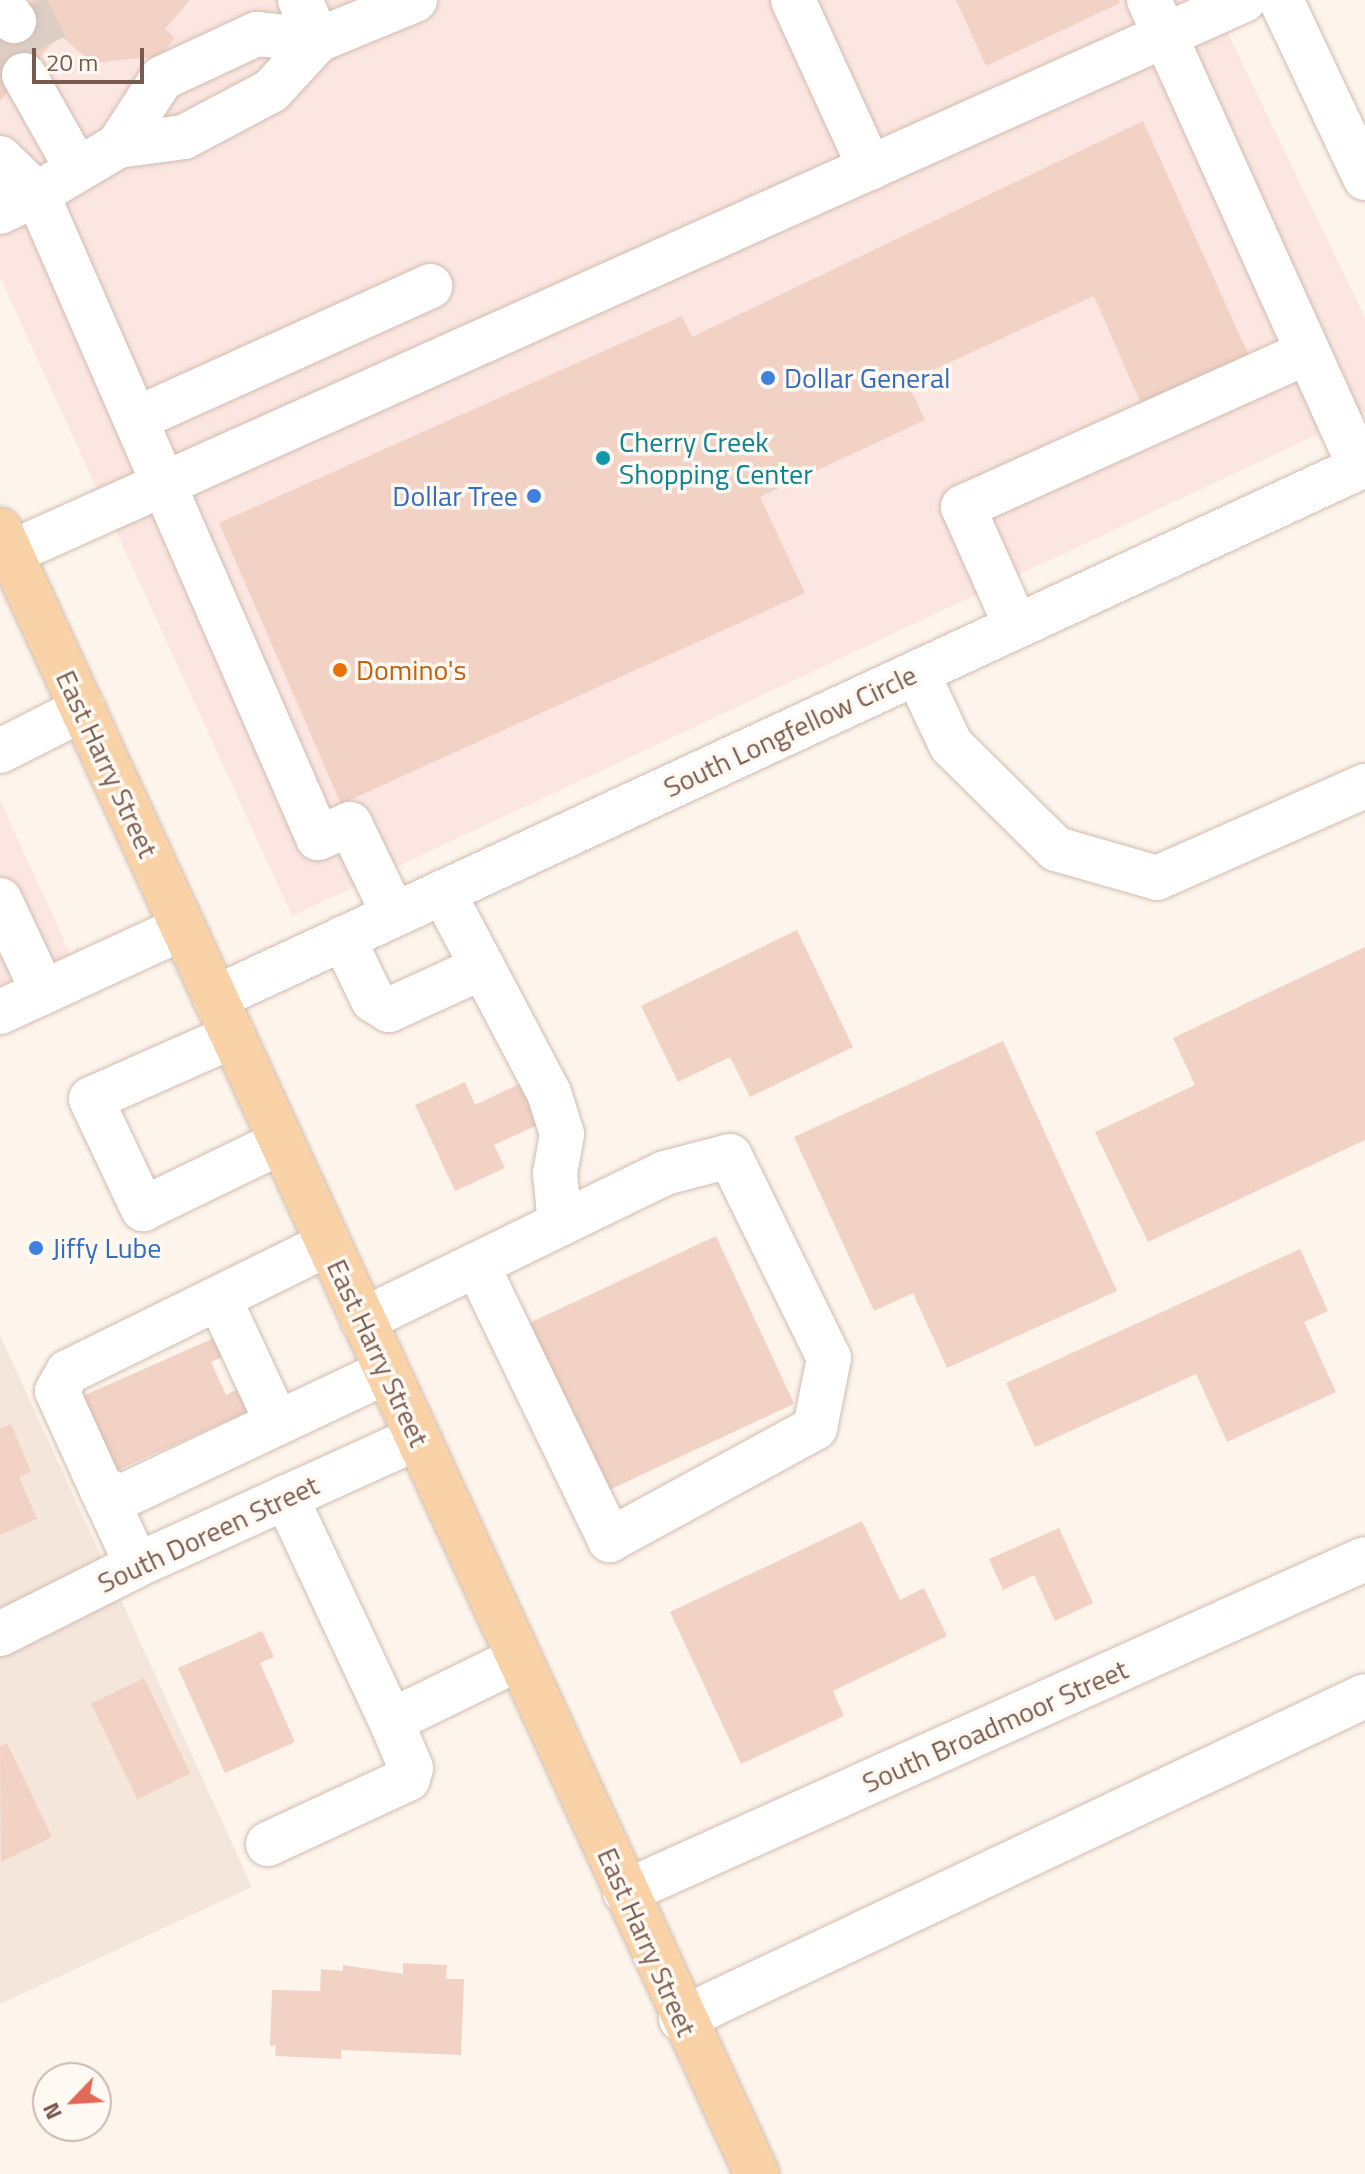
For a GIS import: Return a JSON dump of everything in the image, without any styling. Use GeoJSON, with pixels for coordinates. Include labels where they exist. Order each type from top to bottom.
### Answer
{"type":"FeatureCollection","features":[{"type":"Feature","properties":{"kind":"main road","name":"East Harry Street"},"geometry":{"type":"LineString","coordinates":[[5,542],[681,2019],[757,2174]]}},
{"type":"Feature","properties":{"kind":"street"},"geometry":{"type":"LineString","coordinates":[[300,0],[318,40]]}},
{"type":"Feature","properties":{"kind":"street"},"geometry":{"type":"LineString","coordinates":[[19,203],[76,167],[118,146],[184,137],[271,91],[318,40],[415,0]]}},
{"type":"Feature","properties":{"kind":"street"},"geometry":{"type":"LineString","coordinates":[[793,0],[870,168]]}},
{"type":"Feature","properties":{"kind":"street"},"geometry":{"type":"LineString","coordinates":[[5,542],[165,484],[870,168],[1157,18],[1244,0]]}},
{"type":"Feature","properties":{"kind":"street"},"geometry":{"type":"LineString","coordinates":[[1281,0],[1365,178]]}},
{"type":"Feature","properties":{"kind":"street"},"geometry":{"type":"LineString","coordinates":[[1157,18],[1362,466]]}},
{"type":"Feature","properties":{"kind":"street"},"geometry":{"type":"LineString","coordinates":[[118,146],[162,78],[257,34],[318,40]]}},
{"type":"Feature","properties":{"kind":"street"},"geometry":{"type":"LineString","coordinates":[[18,37],[51,118],[76,167]]}},
{"type":"Feature","properties":{"kind":"street"},"geometry":{"type":"LineString","coordinates":[[0,158],[19,203],[136,419],[318,838],[350,824],[394,915]]}},
{"type":"Feature","properties":{"kind":"street"},"geometry":{"type":"LineString","coordinates":[[136,419],[430,286]]}},
{"type":"Feature","properties":{"kind":"street"},"geometry":{"type":"LineString","coordinates":[[1016,626],[963,507],[1308,352]]}},
{"type":"Feature","properties":{"kind":"street","name":"South Longfellow Circle"},"geometry":{"type":"LineString","coordinates":[[281,1142],[143,1209],[91,1099],[224,1017],[343,938],[1362,466]]}},
{"type":"Feature","properties":{"kind":"street"},"geometry":{"type":"LineString","coordinates":[[917,673],[951,745],[1056,849],[1157,878],[1365,786]]}},
{"type":"Feature","properties":{"kind":"street"},"geometry":{"type":"LineString","coordinates":[[0,751],[83,709]]}},
{"type":"Feature","properties":{"kind":"street"},"geometry":{"type":"LineString","coordinates":[[443,892],[549,1093],[562,1134],[555,1173],[560,1224]]}},
{"type":"Feature","properties":{"kind":"street"},"geometry":{"type":"LineString","coordinates":[[0,900],[43,992]]}},
{"type":"Feature","properties":{"kind":"street"},"geometry":{"type":"LineString","coordinates":[[0,1012],[183,928]]}},
{"type":"Feature","properties":{"kind":"street"},"geometry":{"type":"LineString","coordinates":[[343,938],[373,1000],[389,1010],[483,967]]}},
{"type":"Feature","properties":{"kind":"street"},"geometry":{"type":"LineString","coordinates":[[363,1320],[665,1173],[730,1156],[829,1358],[815,1428],[610,1540],[477,1265]]}},
{"type":"Feature","properties":{"kind":"street"},"geometry":{"type":"LineString","coordinates":[[137,1565],[57,1391],[60,1381],[68,1372],[328,1244]]}},
{"type":"Feature","properties":{"kind":"street"},"geometry":{"type":"LineString","coordinates":[[219,1298],[276,1421]]}},
{"type":"Feature","properties":{"kind":"street"},"geometry":{"type":"LineString","coordinates":[[101,1488],[121,1497],[276,1421],[386,1372]]}},
{"type":"Feature","properties":{"kind":"street","name":"South Doreen Street"},"geometry":{"type":"LineString","coordinates":[[0,1634],[137,1565],[417,1438]]}},
{"type":"Feature","properties":{"kind":"street"},"geometry":{"type":"LineString","coordinates":[[268,1844],[408,1779],[411,1768],[286,1497]]}},
{"type":"Feature","properties":{"kind":"street","name":"South Broadmoor Street"},"geometry":{"type":"LineString","coordinates":[[625,1892],[1365,1559]]}},
{"type":"Feature","properties":{"kind":"street"},"geometry":{"type":"LineString","coordinates":[[391,1721],[518,1659]]}},
{"type":"Feature","properties":{"kind":"street"},"geometry":{"type":"LineString","coordinates":[[681,2019],[1365,1696]]}},
{"type":"Feature","properties":{"kind":"shaded area"},"geometry":{"type":"Polygon","coordinates":[[[0,0],[1212,0],[1365,318],[1365,412],[292,916],[0,277],[0,0]]]}},
{"type":"Feature","properties":{"kind":"shaded area"},"geometry":{"type":"Polygon","coordinates":[[[0,800],[80,975],[0,1012],[0,800]]]}},
{"type":"Feature","properties":{"kind":"shaded area"},"geometry":{"type":"Polygon","coordinates":[[[0,1335],[252,1887],[0,2004],[0,1335]]]}},
{"type":"Feature","properties":{"kind":"building"},"geometry":{"type":"Polygon","coordinates":[[[32,0],[190,0],[165,29],[175,38],[160,56],[92,63],[60,35],[0,101],[0,38],[32,0]]]}},
{"type":"Feature","properties":{"kind":"building"},"geometry":{"type":"Polygon","coordinates":[[[956,0],[1118,0],[1120,3],[986,66],[956,0]]]}},
{"type":"Feature","properties":{"kind":"building","name":"Cherry Creek Shopping Center"},"geometry":{"type":"Polygon","coordinates":[[[1143,121],[1249,356],[1141,404],[1094,296],[907,382],[925,420],[760,497],[805,593],[341,804],[219,523],[682,316],[692,337],[1143,121]]]}},
{"type":"Feature","properties":{"kind":"building"},"geometry":{"type":"Polygon","coordinates":[[[797,930],[853,1047],[750,1097],[730,1057],[678,1082],[641,1006],[797,930]]]}},
{"type":"Feature","properties":{"kind":"building"},"geometry":{"type":"Polygon","coordinates":[[[1365,947],[1365,1140],[1148,1242],[1095,1132],[1195,1085],[1173,1038],[1365,947]]]}},
{"type":"Feature","properties":{"kind":"building"},"geometry":{"type":"Polygon","coordinates":[[[1003,1041],[1117,1291],[947,1368],[913,1293],[874,1311],[794,1137],[1003,1041]]]}},
{"type":"Feature","properties":{"kind":"building"},"geometry":{"type":"Polygon","coordinates":[[[465,1082],[475,1105],[521,1083],[540,1124],[494,1145],[505,1168],[455,1191],[415,1105],[465,1082]]]}},
{"type":"Feature","properties":{"kind":"building"},"geometry":{"type":"Polygon","coordinates":[[[716,1236],[794,1404],[599,1495],[521,1327],[716,1236]]]}},
{"type":"Feature","properties":{"kind":"building"},"geometry":{"type":"Polygon","coordinates":[[[1300,1249],[1328,1311],[1304,1322],[1336,1392],[1227,1442],[1196,1374],[1035,1447],[1006,1383],[1300,1249]]]}},
{"type":"Feature","properties":{"kind":"building"},"geometry":{"type":"Polygon","coordinates":[[[216,1337],[224,1356],[211,1362],[226,1395],[242,1387],[252,1410],[109,1474],[76,1399],[216,1337]]]}},
{"type":"Feature","properties":{"kind":"building"},"geometry":{"type":"Polygon","coordinates":[[[11,1424],[31,1472],[19,1477],[37,1519],[0,1535],[0,1429],[11,1424]]]}},
{"type":"Feature","properties":{"kind":"building"},"geometry":{"type":"Polygon","coordinates":[[[862,1521],[900,1600],[924,1588],[947,1636],[833,1691],[844,1716],[741,1764],[670,1612],[862,1521]]]}},
{"type":"Feature","properties":{"kind":"building"},"geometry":{"type":"Polygon","coordinates":[[[1059,1528],[1093,1603],[1055,1621],[1034,1575],[1003,1590],[989,1559],[1059,1528]]]}},
{"type":"Feature","properties":{"kind":"building"},"geometry":{"type":"Polygon","coordinates":[[[262,1631],[274,1657],[260,1663],[295,1742],[225,1773],[178,1668],[262,1631]]]}},
{"type":"Feature","properties":{"kind":"building"},"geometry":{"type":"Polygon","coordinates":[[[144,1678],[190,1773],[137,1799],[91,1704],[144,1678]]]}},
{"type":"Feature","properties":{"kind":"building"},"geometry":{"type":"Polygon","coordinates":[[[7,1743],[52,1837],[1,1862],[0,1746],[7,1743]]]}},
{"type":"Feature","properties":{"kind":"building"},"geometry":{"type":"Polygon","coordinates":[[[403,1963],[447,1965],[446,1979],[464,1979],[461,2055],[341,2050],[341,2059],[275,2056],[276,2045],[270,2046],[272,1990],[320,1991],[321,1969],[343,1971],[343,1965],[403,1974],[403,1963]]]}},
{"type":"Feature","properties":{"kind":"tunnel"},"geometry":{"type":"LineString","coordinates":[[26,7],[47,49]]}},
{"type":"Feature","properties":{"kind":"tunnel"},"geometry":{"type":"LineString","coordinates":[[2,36],[24,75]]}},
{"type":"Feature","properties":{"kind":"place","name":"Dollar General"},"geometry":{"type":"Point","coordinates":[768,378]}},
{"type":"Feature","properties":{"kind":"place","name":"Cherry Creek Shopping Center"},"geometry":{"type":"Point","coordinates":[603,458]}},
{"type":"Feature","properties":{"kind":"place","name":"Dollar Tree"},"geometry":{"type":"Point","coordinates":[534,496]}},
{"type":"Feature","properties":{"kind":"place","name":"Domino's"},"geometry":{"type":"Point","coordinates":[340,670]}},
{"type":"Feature","properties":{"kind":"place","name":"Jiffy Lube"},"geometry":{"type":"Point","coordinates":[36,1248]}}]}
